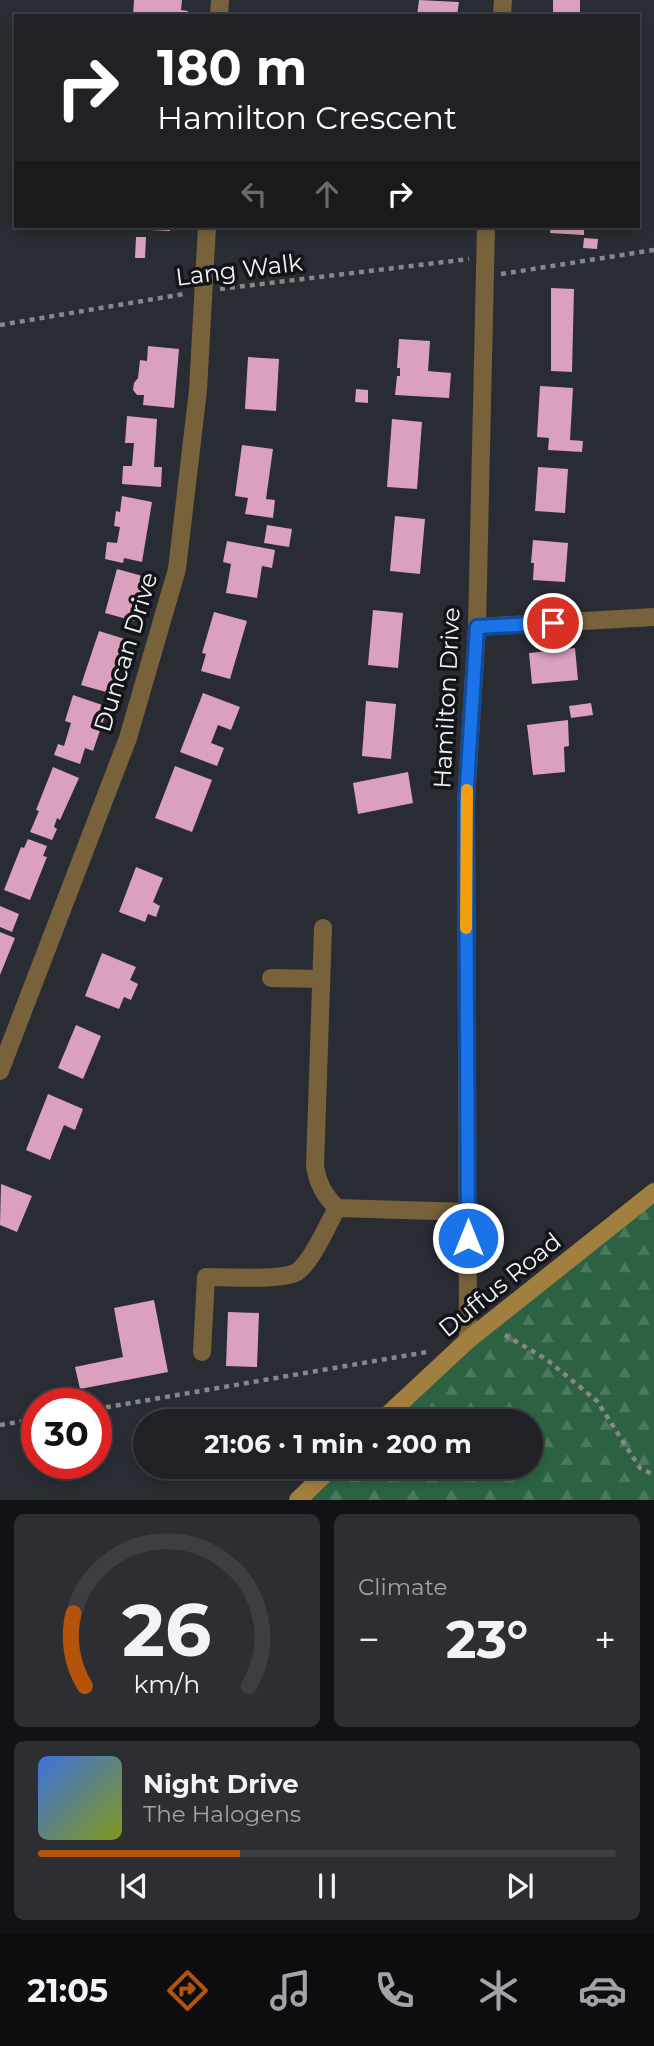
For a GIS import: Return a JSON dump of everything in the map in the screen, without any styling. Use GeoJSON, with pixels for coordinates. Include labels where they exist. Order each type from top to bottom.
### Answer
{"type":"FeatureCollection","features":[{"type":"Feature","properties":{"kind":"main road","name":"Duffus Road"},"geometry":{"type":"LineString","coordinates":[[394,1409],[465,1343],[654,1192]]}},
{"type":"Feature","properties":{"kind":"main road"},"geometry":{"type":"LineString","coordinates":[[298,1500],[320,1479]]}},
{"type":"Feature","properties":{"kind":"street","name":"Duncan Drive"},"geometry":{"type":"LineString","coordinates":[[0,1071],[128,738],[177,569],[198,390],[207,228]]}},
{"type":"Feature","properties":{"kind":"street","name":"Hamilton Drive"},"geometry":{"type":"LineString","coordinates":[[465,1343],[466,802],[477,627],[486,228]]}},
{"type":"Feature","properties":{"kind":"street"},"geometry":{"type":"LineString","coordinates":[[477,627],[654,617]]}},
{"type":"Feature","properties":{"kind":"street"},"geometry":{"type":"LineString","coordinates":[[323,928],[315,1166],[321,1188],[337,1208],[467,1212]]}},
{"type":"Feature","properties":{"kind":"street"},"geometry":{"type":"LineString","coordinates":[[271,978],[321,979]]}},
{"type":"Feature","properties":{"kind":"street"},"geometry":{"type":"LineString","coordinates":[[202,1352],[206,1278],[283,1277],[297,1272],[307,1261],[337,1208]]}},
{"type":"Feature","properties":{"kind":"path"},"geometry":{"type":"LineString","coordinates":[[483,276],[654,250]]}},
{"type":"Feature","properties":{"kind":"path","name":"Lang Walk"},"geometry":{"type":"LineString","coordinates":[[0,325],[203,291],[484,257]]}},
{"type":"Feature","properties":{"kind":"path"},"geometry":{"type":"LineString","coordinates":[[484,1328],[511,1337],[546,1359],[597,1401],[640,1468],[654,1475]]}},
{"type":"Feature","properties":{"kind":"path"},"geometry":{"type":"LineString","coordinates":[[112,1406],[465,1343]]}},
{"type":"Feature","properties":{"kind":"path"},"geometry":{"type":"LineString","coordinates":[[0,1425],[21,1422]]}},
{"type":"Feature","properties":{"kind":"green space"},"geometry":{"type":"Polygon","coordinates":[[[654,1192],[654,1500],[298,1500],[320,1479],[543,1479],[543,1409],[395,1409],[654,1192]]]}},
{"type":"Feature","properties":{"kind":"building"},"geometry":{"type":"Polygon","coordinates":[[[134,0],[182,0],[181,10],[188,11],[188,14],[133,14],[134,0]]]}},
{"type":"Feature","properties":{"kind":"building"},"geometry":{"type":"Polygon","coordinates":[[[419,0],[459,2],[457,14],[417,14],[419,0]]]}},
{"type":"Feature","properties":{"kind":"building"},"geometry":{"type":"Polygon","coordinates":[[[553,0],[580,0],[580,14],[553,14],[553,0]]]}},
{"type":"Feature","properties":{"kind":"building"},"geometry":{"type":"Polygon","coordinates":[[[170,228],[170,231],[130,229],[170,228]]]}},
{"type":"Feature","properties":{"kind":"building"},"geometry":{"type":"Polygon","coordinates":[[[551,228],[584,228],[584,235],[550,233],[551,228]]]}},
{"type":"Feature","properties":{"kind":"building"},"geometry":{"type":"Polygon","coordinates":[[[136,237],[146,237],[145,258],[135,258],[136,237]]]}},
{"type":"Feature","properties":{"kind":"building"},"geometry":{"type":"Polygon","coordinates":[[[584,238],[598,239],[597,249],[583,248],[584,238]]]}},
{"type":"Feature","properties":{"kind":"building"},"geometry":{"type":"Polygon","coordinates":[[[551,288],[574,289],[572,372],[551,371],[551,288]]]}},
{"type":"Feature","properties":{"kind":"building"},"geometry":{"type":"Polygon","coordinates":[[[399,339],[430,341],[428,371],[451,373],[449,398],[395,395],[397,376],[400,376],[400,368],[397,368],[399,339]]]}},
{"type":"Feature","properties":{"kind":"building"},"geometry":{"type":"Polygon","coordinates":[[[148,346],[179,349],[174,408],[143,405],[144,395],[137,395],[133,390],[138,378],[140,360],[147,361],[148,346]]]}},
{"type":"Feature","properties":{"kind":"building"},"geometry":{"type":"Polygon","coordinates":[[[248,357],[279,359],[276,411],[245,409],[248,357]]]}},
{"type":"Feature","properties":{"kind":"building"},"geometry":{"type":"Polygon","coordinates":[[[540,386],[573,388],[570,440],[583,441],[582,452],[548,450],[549,438],[537,437],[540,386]]]}},
{"type":"Feature","properties":{"kind":"building"},"geometry":{"type":"Polygon","coordinates":[[[356,389],[368,390],[368,403],[355,402],[356,389]]]}},
{"type":"Feature","properties":{"kind":"building"},"geometry":{"type":"Polygon","coordinates":[[[127,416],[157,419],[154,467],[162,467],[161,487],[122,484],[123,466],[132,466],[134,443],[125,443],[127,416]]]}},
{"type":"Feature","properties":{"kind":"building"},"geometry":{"type":"Polygon","coordinates":[[[392,419],[422,422],[417,489],[387,487],[392,419]]]}},
{"type":"Feature","properties":{"kind":"building"},"geometry":{"type":"Polygon","coordinates":[[[242,445],[273,449],[266,499],[275,500],[273,518],[245,514],[248,498],[235,496],[242,445]]]}},
{"type":"Feature","properties":{"kind":"building"},"geometry":{"type":"Polygon","coordinates":[[[538,467],[568,469],[565,513],[535,511],[538,467]]]}},
{"type":"Feature","properties":{"kind":"building"},"geometry":{"type":"Polygon","coordinates":[[[122,496],[152,502],[142,562],[124,558],[123,563],[105,559],[107,542],[117,543],[120,527],[114,526],[116,511],[120,512],[122,496]]]}},
{"type":"Feature","properties":{"kind":"building"},"geometry":{"type":"Polygon","coordinates":[[[395,516],[425,519],[420,574],[390,571],[395,516]]]}},
{"type":"Feature","properties":{"kind":"building"},"geometry":{"type":"Polygon","coordinates":[[[267,525],[292,529],[289,547],[264,543],[267,525]]]}},
{"type":"Feature","properties":{"kind":"building"},"geometry":{"type":"Polygon","coordinates":[[[533,540],[568,543],[565,582],[533,580],[533,540]]]}},
{"type":"Feature","properties":{"kind":"building"},"geometry":{"type":"Polygon","coordinates":[[[227,541],[275,550],[272,568],[262,566],[257,598],[226,593],[231,564],[223,562],[227,541]]]}},
{"type":"Feature","properties":{"kind":"building"},"geometry":{"type":"Polygon","coordinates":[[[117,569],[146,577],[134,621],[105,613],[117,569]]]}},
{"type":"Feature","properties":{"kind":"building"},"geometry":{"type":"Polygon","coordinates":[[[373,610],[403,613],[398,668],[368,665],[373,610]]]}},
{"type":"Feature","properties":{"kind":"building"},"geometry":{"type":"Polygon","coordinates":[[[214,612],[247,621],[230,679],[201,671],[206,654],[202,653],[214,612]]]}},
{"type":"Feature","properties":{"kind":"building"},"geometry":{"type":"Polygon","coordinates":[[[99,631],[128,640],[113,694],[81,685],[99,631]]]}},
{"type":"Feature","properties":{"kind":"building"},"geometry":{"type":"Polygon","coordinates":[[[575,648],[578,680],[532,684],[529,653],[575,648]]]}},
{"type":"Feature","properties":{"kind":"building"},"geometry":{"type":"Polygon","coordinates":[[[203,693],[240,707],[231,730],[218,725],[211,743],[224,748],[217,766],[180,752],[203,693]]]}},
{"type":"Feature","properties":{"kind":"building"},"geometry":{"type":"Polygon","coordinates":[[[73,695],[108,707],[93,751],[85,748],[80,764],[54,755],[58,744],[64,746],[71,723],[65,721],[73,695]]]}},
{"type":"Feature","properties":{"kind":"building"},"geometry":{"type":"Polygon","coordinates":[[[366,701],[396,704],[391,759],[362,756],[366,701]]]}},
{"type":"Feature","properties":{"kind":"building"},"geometry":{"type":"Polygon","coordinates":[[[591,703],[593,715],[571,718],[569,706],[591,703]]]}},
{"type":"Feature","properties":{"kind":"building"},"geometry":{"type":"Polygon","coordinates":[[[568,720],[569,746],[564,747],[565,772],[533,775],[527,725],[568,720]]]}},
{"type":"Feature","properties":{"kind":"building"},"geometry":{"type":"Polygon","coordinates":[[[175,766],[212,780],[192,832],[155,818],[175,766]]]}},
{"type":"Feature","properties":{"kind":"building"},"geometry":{"type":"Polygon","coordinates":[[[53,767],[79,778],[60,820],[57,818],[54,827],[57,829],[52,840],[30,832],[53,767]]]}},
{"type":"Feature","properties":{"kind":"building"},"geometry":{"type":"Polygon","coordinates":[[[408,772],[413,803],[358,814],[353,783],[408,772]]]}},
{"type":"Feature","properties":{"kind":"building"},"geometry":{"type":"Polygon","coordinates":[[[28,839],[47,846],[43,856],[47,857],[30,900],[4,890],[21,847],[24,848],[28,839]]]}},
{"type":"Feature","properties":{"kind":"building"},"geometry":{"type":"Polygon","coordinates":[[[136,867],[163,878],[153,902],[160,906],[156,917],[148,914],[145,922],[119,912],[136,867]]]}},
{"type":"Feature","properties":{"kind":"building"},"geometry":{"type":"Polygon","coordinates":[[[0,906],[19,914],[12,932],[0,927],[0,906]]]}},
{"type":"Feature","properties":{"kind":"building"},"geometry":{"type":"Polygon","coordinates":[[[0,932],[15,938],[0,975],[0,932]]]}},
{"type":"Feature","properties":{"kind":"building"},"geometry":{"type":"Polygon","coordinates":[[[102,953],[136,967],[130,980],[138,984],[131,1000],[124,997],[119,1009],[85,996],[102,953]]]}},
{"type":"Feature","properties":{"kind":"building"},"geometry":{"type":"Polygon","coordinates":[[[76,1025],[101,1036],[83,1079],[58,1068],[76,1025]]]}},
{"type":"Feature","properties":{"kind":"building"},"geometry":{"type":"Polygon","coordinates":[[[48,1094],[83,1109],[75,1130],[64,1125],[50,1160],[26,1150],[48,1094]]]}},
{"type":"Feature","properties":{"kind":"building"},"geometry":{"type":"Polygon","coordinates":[[[1,1184],[32,1196],[17,1232],[0,1225],[1,1184]]]}},
{"type":"Feature","properties":{"kind":"building"},"geometry":{"type":"Polygon","coordinates":[[[154,1300],[168,1372],[80,1388],[75,1367],[123,1357],[114,1308],[154,1300]]]}},
{"type":"Feature","properties":{"kind":"building"},"geometry":{"type":"Polygon","coordinates":[[[228,1312],[259,1313],[257,1367],[226,1366],[228,1312]]]}},
{"type":"Feature","properties":{"kind":"slow traffic"},"geometry":{"type":"LineString","coordinates":[[466,928],[467,790]]}},
{"type":"Feature","properties":{"kind":"route"},"geometry":{"type":"LineString","coordinates":[[468,1238],[466,802],[477,627],[553,623]]}}]}
